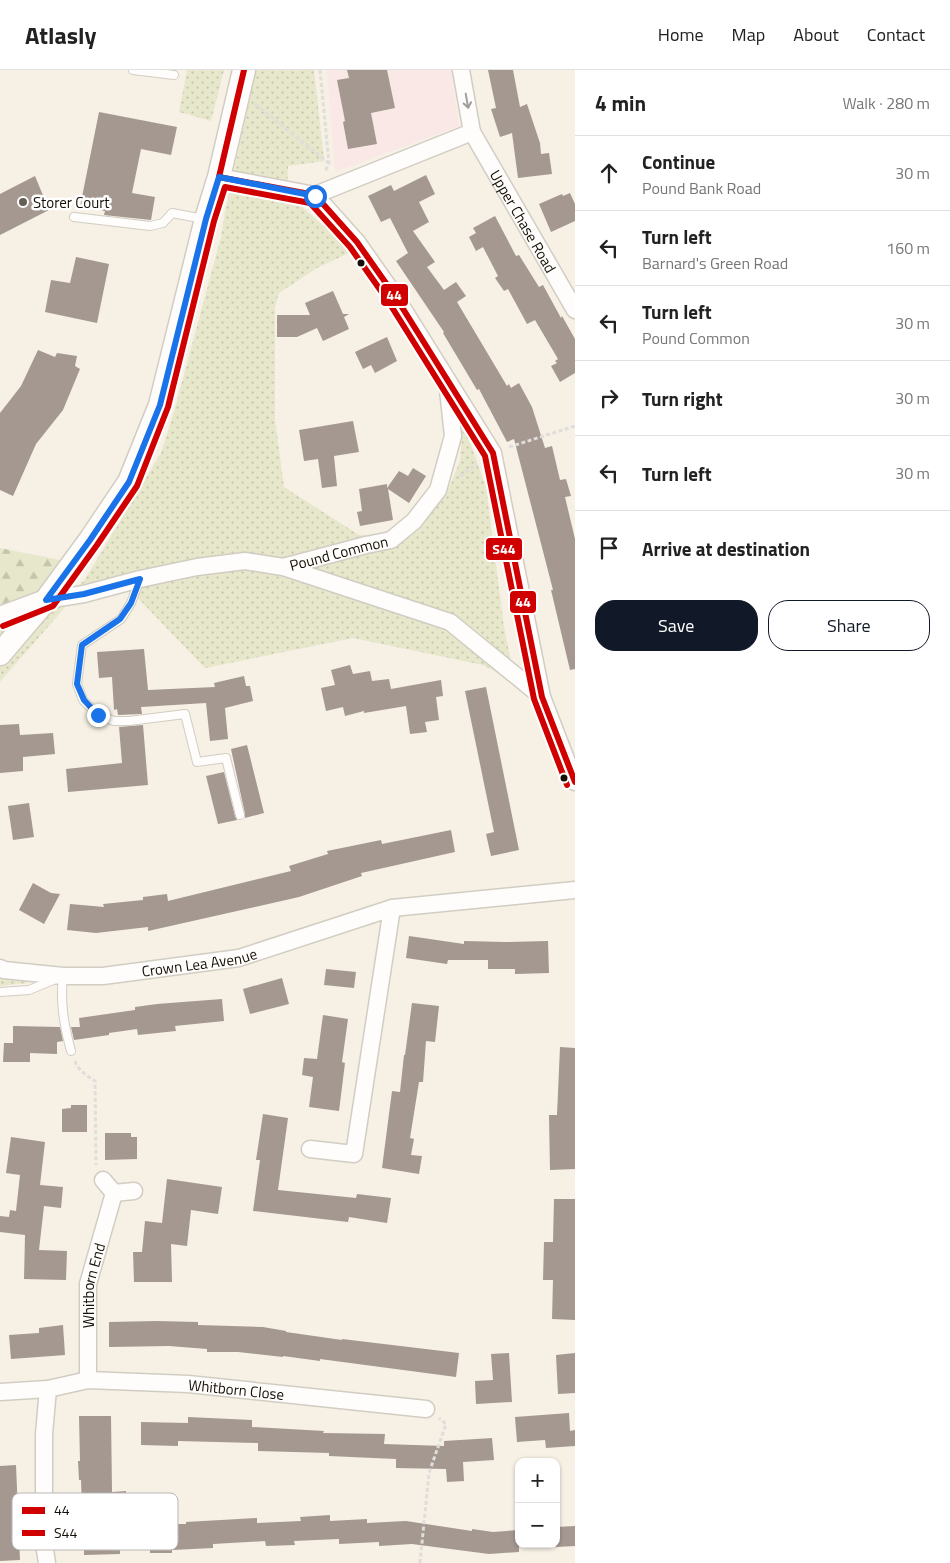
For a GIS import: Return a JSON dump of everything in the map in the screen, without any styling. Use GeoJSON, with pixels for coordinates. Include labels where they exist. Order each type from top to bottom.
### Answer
{"type":"FeatureCollection","features":[{"type":"Feature","properties":{"kind":"main road"},"geometry":{"type":"LineString","coordinates":[[0,654],[46,600],[129,482],[160,405],[206,219],[219,177],[244,70]]}},
{"type":"Feature","properties":{"kind":"main road"},"geometry":{"type":"LineString","coordinates":[[0,618],[46,600]]}},
{"type":"Feature","properties":{"kind":"street","name":"Upper Chase Road"},"geometry":{"type":"LineString","coordinates":[[461,70],[472,132],[575,310]]}},
{"type":"Feature","properties":{"kind":"street"},"geometry":{"type":"LineString","coordinates":[[219,177],[315,196],[472,132]]}},
{"type":"Feature","properties":{"kind":"street"},"geometry":{"type":"LineString","coordinates":[[315,196],[358,242],[396,296],[493,453],[542,697],[575,782]]}},
{"type":"Feature","properties":{"kind":"street","name":"Pound Common"},"geometry":{"type":"LineString","coordinates":[[46,600],[84,594],[140,579],[197,567],[245,561],[283,566],[392,540],[414,521],[438,490],[452,436],[446,376]]}},
{"type":"Feature","properties":{"kind":"street"},"geometry":{"type":"LineString","coordinates":[[283,566],[450,622],[542,697]]}},
{"type":"Feature","properties":{"kind":"street","name":"Crown Lea Avenue"},"geometry":{"type":"LineString","coordinates":[[0,968],[63,976],[103,976],[240,958],[392,908],[575,890]]}},
{"type":"Feature","properties":{"kind":"street"},"geometry":{"type":"LineString","coordinates":[[310,1149],[354,1154],[392,908]]}},
{"type":"Feature","properties":{"kind":"street"},"geometry":{"type":"LineString","coordinates":[[103,1180],[114,1194],[134,1191]]}},
{"type":"Feature","properties":{"kind":"street","name":"Whitborn End"},"geometry":{"type":"LineString","coordinates":[[88,1380],[88,1284],[114,1194]]}},
{"type":"Feature","properties":{"kind":"street","name":"Whitborn Close"},"geometry":{"type":"LineString","coordinates":[[0,1392],[48,1389],[88,1380],[188,1384],[426,1409]]}},
{"type":"Feature","properties":{"kind":"street"},"geometry":{"type":"LineString","coordinates":[[44,1493],[44,1434],[48,1389]]}},
{"type":"Feature","properties":{"kind":"street"},"geometry":{"type":"LineString","coordinates":[[45,1550],[47,1563]]}},
{"type":"Feature","properties":{"kind":"lane"},"geometry":{"type":"LineString","coordinates":[[133,70],[174,75]]}},
{"type":"Feature","properties":{"kind":"lane"},"geometry":{"type":"LineString","coordinates":[[74,217],[150,226],[163,223],[172,213],[206,219]]}},
{"type":"Feature","properties":{"kind":"lane"},"geometry":{"type":"LineString","coordinates":[[140,579],[131,603],[120,619],[82,645],[77,684],[80,692],[84,700],[98,715],[114,721],[185,714],[197,762],[226,758],[240,816]]}},
{"type":"Feature","properties":{"kind":"lane"},"geometry":{"type":"LineString","coordinates":[[0,992],[29,990],[63,976],[61,996],[66,1033],[72,1051]]}},
{"type":"Feature","properties":{"kind":"path"},"geometry":{"type":"LineString","coordinates":[[315,196],[329,163],[320,70]]}},
{"type":"Feature","properties":{"kind":"path"},"geometry":{"type":"LineString","coordinates":[[236,105],[253,102],[329,163]]}},
{"type":"Feature","properties":{"kind":"path"},"geometry":{"type":"LineString","coordinates":[[493,453],[575,426]]}},
{"type":"Feature","properties":{"kind":"path"},"geometry":{"type":"LineString","coordinates":[[72,1051],[77,1066],[87,1076],[96,1081],[96,1169],[103,1180]]}},
{"type":"Feature","properties":{"kind":"path"},"geometry":{"type":"LineString","coordinates":[[420,1563],[429,1473],[446,1424],[426,1409]]}},
{"type":"Feature","properties":{"kind":"shaded area"},"geometry":{"type":"Polygon","coordinates":[[[327,70],[451,70],[459,126],[335,172],[327,70]]]}},
{"type":"Feature","properties":{"kind":"green space"},"geometry":{"type":"Polygon","coordinates":[[[187,70],[224,70],[211,121],[179,112],[187,70]]]}},
{"type":"Feature","properties":{"kind":"green space"},"geometry":{"type":"Polygon","coordinates":[[[256,70],[314,70],[324,161],[288,166],[287,194],[353,251],[317,268],[279,293],[275,307],[275,420],[284,487],[359,535],[410,536],[446,495],[460,461],[463,423],[486,487],[504,627],[515,682],[483,665],[353,638],[205,668],[130,590],[66,606],[0,682],[0,627],[40,613],[84,581],[161,453],[174,412],[221,237],[256,70]]]}},
{"type":"Feature","properties":{"kind":"green space"},"geometry":{"type":"Polygon","coordinates":[[[0,548],[60,560],[39,591],[0,605],[0,548]]]}},
{"type":"Feature","properties":{"kind":"green space"},"geometry":{"type":"Polygon","coordinates":[[[0,963],[28,983],[0,986],[0,963]]]}},
{"type":"Feature","properties":{"kind":"building"},"geometry":{"type":"Polygon","coordinates":[[[347,70],[387,70],[395,108],[371,113],[377,144],[348,149],[337,80],[349,78],[347,70]]]}},
{"type":"Feature","properties":{"kind":"building"},"geometry":{"type":"Polygon","coordinates":[[[488,70],[513,70],[520,107],[527,104],[540,143],[541,154],[549,153],[552,174],[518,178],[512,133],[500,137],[491,109],[496,108],[488,70]]]}},
{"type":"Feature","properties":{"kind":"building"},"geometry":{"type":"Polygon","coordinates":[[[99,112],[177,127],[171,155],[141,149],[132,193],[155,197],[151,220],[104,215],[105,211],[80,207],[99,112]]]}},
{"type":"Feature","properties":{"kind":"building"},"geometry":{"type":"Polygon","coordinates":[[[426,175],[435,194],[419,202],[429,222],[413,231],[435,262],[427,267],[444,290],[456,282],[466,296],[457,302],[507,386],[509,384],[511,388],[519,383],[532,407],[545,448],[552,446],[560,480],[566,479],[571,496],[565,497],[575,539],[575,669],[570,670],[551,590],[553,590],[514,439],[507,442],[479,389],[477,390],[444,332],[396,261],[408,253],[390,218],[381,222],[368,196],[391,185],[394,191],[426,175]]]}},
{"type":"Feature","properties":{"kind":"building","name":"Storer Court"},"geometry":{"type":"Polygon","coordinates":[[[35,176],[49,210],[0,235],[0,194],[35,176]]]}},
{"type":"Feature","properties":{"kind":"building"},"geometry":{"type":"Polygon","coordinates":[[[570,193],[575,204],[575,221],[551,232],[539,204],[562,194],[563,196],[570,193]]]}},
{"type":"Feature","properties":{"kind":"building"},"geometry":{"type":"Polygon","coordinates":[[[495,216],[516,256],[519,255],[539,287],[543,285],[575,339],[575,373],[560,382],[551,366],[557,363],[555,361],[558,359],[535,320],[527,324],[508,289],[504,291],[495,278],[498,276],[483,247],[476,251],[469,237],[476,233],[473,228],[495,216]]]}},
{"type":"Feature","properties":{"kind":"building"},"geometry":{"type":"Polygon","coordinates":[[[76,257],[109,264],[97,323],[45,312],[51,280],[70,283],[76,257]]]}},
{"type":"Feature","properties":{"kind":"building"},"geometry":{"type":"Polygon","coordinates":[[[333,291],[343,314],[349,314],[344,317],[349,329],[323,341],[317,328],[297,337],[277,337],[277,315],[310,315],[305,303],[333,291]]]}},
{"type":"Feature","properties":{"kind":"building"},"geometry":{"type":"Polygon","coordinates":[[[387,337],[397,361],[375,373],[371,365],[363,369],[355,352],[387,337]]]}},
{"type":"Feature","properties":{"kind":"building"},"geometry":{"type":"Polygon","coordinates":[[[38,350],[55,357],[57,353],[77,356],[75,366],[80,369],[63,410],[36,444],[13,496],[0,490],[0,413],[21,386],[38,350]]]}},
{"type":"Feature","properties":{"kind":"building"},"geometry":{"type":"Polygon","coordinates":[[[353,421],[359,452],[334,456],[337,486],[322,488],[318,459],[304,461],[299,430],[353,421]]]}},
{"type":"Feature","properties":{"kind":"building"},"geometry":{"type":"Polygon","coordinates":[[[413,468],[426,476],[409,503],[388,489],[393,520],[360,526],[357,512],[362,511],[359,489],[387,484],[387,488],[399,471],[408,476],[413,468]]]}},
{"type":"Feature","properties":{"kind":"building"},"geometry":{"type":"Polygon","coordinates":[[[144,649],[148,690],[215,687],[214,683],[244,676],[246,686],[250,686],[253,701],[225,708],[228,739],[210,741],[206,703],[141,707],[142,714],[118,715],[117,709],[114,710],[112,677],[99,678],[97,652],[144,649]]]}},
{"type":"Feature","properties":{"kind":"building"},"geometry":{"type":"Polygon","coordinates":[[[350,665],[353,674],[370,671],[372,681],[389,679],[391,689],[441,680],[443,696],[436,697],[439,720],[425,722],[427,732],[410,734],[406,706],[364,713],[364,711],[345,716],[343,707],[326,711],[321,688],[335,685],[331,670],[350,665]]]}},
{"type":"Feature","properties":{"kind":"building"},"geometry":{"type":"Polygon","coordinates":[[[486,687],[519,850],[491,856],[486,834],[494,832],[465,691],[486,687]]]}},
{"type":"Feature","properties":{"kind":"building"},"geometry":{"type":"Polygon","coordinates":[[[19,724],[20,735],[53,733],[55,754],[23,757],[23,771],[0,773],[0,725],[19,724]]]}},
{"type":"Feature","properties":{"kind":"building"},"geometry":{"type":"Polygon","coordinates":[[[143,725],[148,785],[68,792],[66,769],[122,763],[119,727],[143,725]]]}},
{"type":"Feature","properties":{"kind":"building"},"geometry":{"type":"Polygon","coordinates":[[[247,745],[264,813],[245,818],[231,749],[247,745]]]}},
{"type":"Feature","properties":{"kind":"building"},"geometry":{"type":"Polygon","coordinates":[[[224,772],[237,820],[218,824],[206,776],[224,772]]]}},
{"type":"Feature","properties":{"kind":"building"},"geometry":{"type":"Polygon","coordinates":[[[29,803],[34,837],[13,840],[8,806],[29,803]]]}},
{"type":"Feature","properties":{"kind":"building"},"geometry":{"type":"Polygon","coordinates":[[[451,830],[455,852],[361,873],[362,876],[299,897],[148,931],[148,927],[96,933],[67,930],[70,904],[104,907],[103,904],[143,900],[143,897],[167,894],[168,901],[291,871],[289,866],[328,854],[327,851],[381,840],[382,844],[451,830]]]}},
{"type":"Feature","properties":{"kind":"building"},"geometry":{"type":"Polygon","coordinates":[[[33,883],[51,893],[60,894],[44,924],[19,910],[33,883]]]}},
{"type":"Feature","properties":{"kind":"building"},"geometry":{"type":"Polygon","coordinates":[[[409,936],[464,944],[464,941],[548,941],[549,973],[515,974],[515,969],[488,969],[488,960],[448,960],[447,964],[406,958],[409,936]]]}},
{"type":"Feature","properties":{"kind":"building"},"geometry":{"type":"Polygon","coordinates":[[[326,969],[356,972],[354,988],[324,985],[326,969]]]}},
{"type":"Feature","properties":{"kind":"building"},"geometry":{"type":"Polygon","coordinates":[[[282,978],[289,1004],[250,1014],[243,989],[282,978]]]}},
{"type":"Feature","properties":{"kind":"building"},"geometry":{"type":"Polygon","coordinates":[[[222,999],[224,1021],[175,1026],[176,1031],[138,1035],[137,1029],[74,1040],[71,1027],[80,1027],[79,1018],[135,1010],[135,1007],[222,999]]]}},
{"type":"Feature","properties":{"kind":"building"},"geometry":{"type":"Polygon","coordinates":[[[412,1003],[439,1006],[435,1042],[426,1041],[423,1082],[419,1082],[410,1138],[414,1139],[411,1155],[422,1156],[419,1174],[382,1168],[392,1091],[400,1092],[412,1003]]]}},
{"type":"Feature","properties":{"kind":"building"},"geometry":{"type":"Polygon","coordinates":[[[323,1015],[348,1019],[342,1062],[345,1063],[339,1111],[309,1107],[313,1077],[302,1075],[304,1058],[317,1059],[323,1015]]]}},
{"type":"Feature","properties":{"kind":"building"},"geometry":{"type":"Polygon","coordinates":[[[13,1026],[60,1027],[63,1041],[57,1042],[57,1054],[30,1053],[30,1062],[3,1062],[4,1043],[13,1043],[13,1026]]]}},
{"type":"Feature","properties":{"kind":"building"},"geometry":{"type":"Polygon","coordinates":[[[560,1047],[575,1048],[575,1169],[550,1170],[549,1115],[557,1115],[560,1047]]]}},
{"type":"Feature","properties":{"kind":"building"},"geometry":{"type":"Polygon","coordinates":[[[71,1105],[87,1105],[87,1132],[62,1132],[62,1109],[71,1108],[71,1105]]]}},
{"type":"Feature","properties":{"kind":"building"},"geometry":{"type":"Polygon","coordinates":[[[263,1114],[288,1118],[278,1190],[356,1198],[357,1194],[391,1198],[387,1223],[349,1217],[348,1222],[253,1211],[260,1160],[256,1160],[263,1114]]]}},
{"type":"Feature","properties":{"kind":"building"},"geometry":{"type":"Polygon","coordinates":[[[105,1133],[131,1133],[131,1137],[137,1137],[137,1159],[105,1160],[105,1133]]]}},
{"type":"Feature","properties":{"kind":"building"},"geometry":{"type":"Polygon","coordinates":[[[11,1137],[45,1142],[40,1185],[63,1187],[61,1208],[44,1206],[39,1250],[67,1251],[66,1280],[24,1279],[25,1235],[0,1232],[0,1216],[9,1217],[10,1210],[16,1211],[20,1175],[6,1173],[11,1137]]]}},
{"type":"Feature","properties":{"kind":"building"},"geometry":{"type":"Polygon","coordinates":[[[167,1179],[222,1187],[218,1214],[191,1210],[187,1246],[171,1244],[172,1282],[134,1282],[133,1252],[142,1252],[145,1221],[162,1223],[167,1179]]]}},
{"type":"Feature","properties":{"kind":"building"},"geometry":{"type":"Polygon","coordinates":[[[554,1199],[575,1199],[575,1320],[552,1319],[553,1280],[543,1280],[544,1242],[553,1242],[554,1199]]]}},
{"type":"Feature","properties":{"kind":"building"},"geometry":{"type":"Polygon","coordinates":[[[109,1322],[198,1322],[198,1325],[263,1327],[342,1340],[459,1353],[456,1377],[320,1359],[320,1361],[238,1352],[207,1352],[207,1349],[169,1346],[109,1347],[109,1322]]]}},
{"type":"Feature","properties":{"kind":"building"},"geometry":{"type":"Polygon","coordinates":[[[63,1325],[65,1355],[11,1359],[9,1335],[39,1333],[39,1328],[63,1325]]]}},
{"type":"Feature","properties":{"kind":"building"},"geometry":{"type":"Polygon","coordinates":[[[509,1353],[512,1402],[476,1404],[475,1381],[493,1380],[491,1354],[509,1353]]]}},
{"type":"Feature","properties":{"kind":"building"},"geometry":{"type":"Polygon","coordinates":[[[575,1353],[575,1393],[558,1394],[556,1355],[575,1353]]]}},
{"type":"Feature","properties":{"kind":"building"},"geometry":{"type":"Polygon","coordinates":[[[569,1413],[570,1431],[575,1430],[575,1446],[546,1448],[545,1440],[517,1442],[515,1417],[569,1413]]]}},
{"type":"Feature","properties":{"kind":"building"},"geometry":{"type":"Polygon","coordinates":[[[79,1416],[111,1416],[112,1492],[126,1491],[126,1493],[81,1493],[78,1461],[80,1461],[79,1416]]]}},
{"type":"Feature","properties":{"kind":"building"},"geometry":{"type":"Polygon","coordinates":[[[188,1417],[252,1420],[252,1427],[324,1431],[323,1433],[385,1434],[384,1444],[444,1446],[444,1441],[492,1438],[494,1460],[463,1462],[464,1481],[447,1482],[446,1469],[396,1468],[396,1459],[329,1456],[329,1453],[258,1451],[258,1443],[178,1441],[178,1446],[141,1445],[141,1422],[188,1423],[188,1417]]]}},
{"type":"Feature","properties":{"kind":"building"},"geometry":{"type":"Polygon","coordinates":[[[16,1465],[17,1493],[12,1493],[12,1550],[20,1550],[20,1560],[0,1561],[0,1466],[16,1465]]]}},
{"type":"Feature","properties":{"kind":"building"},"geometry":{"type":"Polygon","coordinates":[[[330,1515],[330,1521],[367,1519],[367,1523],[406,1521],[472,1531],[472,1529],[493,1532],[515,1530],[515,1548],[519,1548],[519,1552],[489,1554],[412,1544],[379,1546],[379,1542],[339,1544],[339,1539],[294,1541],[295,1545],[266,1546],[265,1541],[213,1544],[213,1548],[178,1550],[178,1524],[186,1524],[186,1522],[257,1518],[257,1523],[301,1521],[300,1517],[330,1515]]]}},
{"type":"Feature","properties":{"kind":"building"},"geometry":{"type":"Polygon","coordinates":[[[575,1526],[575,1546],[560,1547],[560,1527],[575,1526]]]}},
{"type":"Feature","properties":{"kind":"building"},"geometry":{"type":"Polygon","coordinates":[[[84,1550],[120,1550],[120,1554],[84,1555],[84,1550]]]}},
{"type":"Feature","properties":{"kind":"building"},"geometry":{"type":"Polygon","coordinates":[[[150,1550],[172,1550],[172,1553],[150,1553],[150,1550]]]}},
{"type":"Feature","properties":{"kind":"transit line","name":"44"},"geometry":{"type":"LineString","coordinates":[[219,177],[244,70]]}},
{"type":"Feature","properties":{"kind":"transit line","name":"44"},"geometry":{"type":"LineString","coordinates":[[219,177],[315,195],[357,242],[395,296],[493,453],[542,697],[575,782]]}},
{"type":"Feature","properties":{"kind":"transit line","name":"S44"},"geometry":{"type":"LineString","coordinates":[[3,626],[53,606],[137,486],[168,407],[214,221],[225,187],[310,203],[350,247],[388,301],[485,456],[534,699],[567,785]]}},
{"type":"Feature","properties":{"kind":"place","name":"Storer Court"},"geometry":{"type":"Point","coordinates":[23,202]}},
{"type":"Feature","properties":{"kind":"route"},"geometry":{"type":"LineString","coordinates":[[98,715],[84,700],[77,684],[82,645],[120,619],[131,603],[140,579],[84,594],[46,600],[129,482],[160,405],[206,219],[219,177],[315,196]]}}]}
